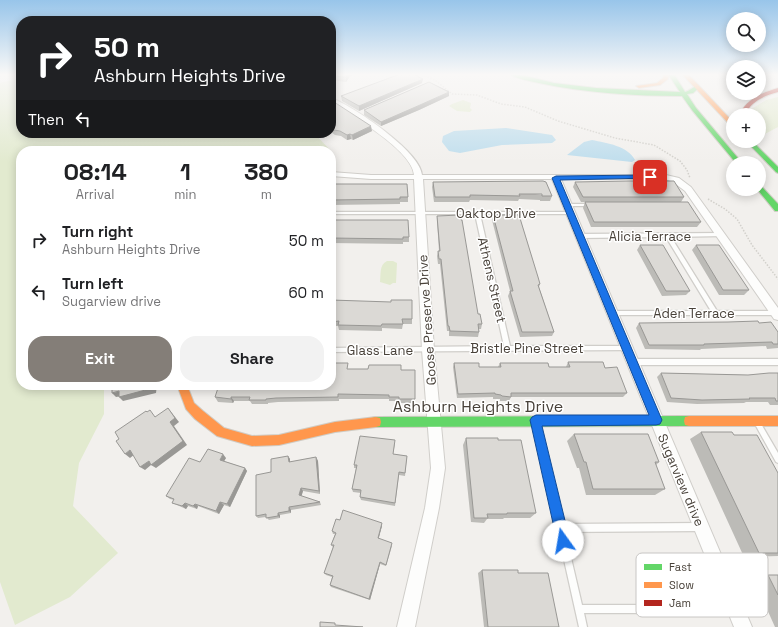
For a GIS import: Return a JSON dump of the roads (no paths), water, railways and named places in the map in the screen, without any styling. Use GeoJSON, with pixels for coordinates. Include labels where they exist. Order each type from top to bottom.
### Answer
{"type":"FeatureCollection","features":[{"type":"Feature","properties":{"kind":"main road"},"geometry":{"type":"LineString","coordinates":[[690,103],[733,156]]}},
{"type":"Feature","properties":{"kind":"main road"},"geometry":{"type":"LineString","coordinates":[[712,103],[726,118]]}},
{"type":"Feature","properties":{"kind":"main road"},"geometry":{"type":"LineString","coordinates":[[757,148],[778,171]]}},
{"type":"Feature","properties":{"kind":"main road"},"geometry":{"type":"LineString","coordinates":[[766,194],[778,209]]}},
{"type":"Feature","properties":{"kind":"main road","name":"Ashburn Heights Drive"},"geometry":{"type":"LineString","coordinates":[[184,390],[190,406],[221,432],[252,441],[279,440],[335,427],[379,422],[536,420],[778,420]]}},
{"type":"Feature","properties":{"kind":"street","name":"Goose Preserve Drive"},"geometry":{"type":"LineString","coordinates":[[338,103],[360,114],[394,140],[409,156],[418,171],[428,350],[438,468],[432,508],[406,627]]}},
{"type":"Feature","properties":{"kind":"street"},"geometry":{"type":"LineString","coordinates":[[336,174],[371,178],[666,177],[676,180],[683,184],[695,205],[721,236],[777,315]]}},
{"type":"Feature","properties":{"kind":"street","name":"Sugarview drive"},"geometry":{"type":"LineString","coordinates":[[556,178],[712,553]]}},
{"type":"Feature","properties":{"kind":"street","name":"Sugarview drive"},"geometry":{"type":"LineString","coordinates":[[738,617],[743,627]]}},
{"type":"Feature","properties":{"kind":"lane","name":"Oaktop Drive"},"geometry":{"type":"LineString","coordinates":[[336,213],[477,214],[569,209],[598,205]]}},
{"type":"Feature","properties":{"kind":"lane","name":"Athens Street"},"geometry":{"type":"LineString","coordinates":[[477,214],[507,347]]}},
{"type":"Feature","properties":{"kind":"lane","name":"Alicia Terrace"},"geometry":{"type":"LineString","coordinates":[[580,236],[721,236]]}},
{"type":"Feature","properties":{"kind":"lane"},"geometry":{"type":"LineString","coordinates":[[668,236],[715,313]]}},
{"type":"Feature","properties":{"kind":"lane","name":"Aden Terrace"},"geometry":{"type":"LineString","coordinates":[[612,313],[715,313],[777,315]]}},
{"type":"Feature","properties":{"kind":"lane","name":"Bristle Pine Street"},"geometry":{"type":"LineString","coordinates":[[428,350],[507,347],[627,348]]}},
{"type":"Feature","properties":{"kind":"lane","name":"Glass Lane"},"geometry":{"type":"LineString","coordinates":[[336,350],[428,350]]}},
{"type":"Feature","properties":{"kind":"lane"},"geometry":{"type":"LineString","coordinates":[[633,362],[778,362]]}},
{"type":"Feature","properties":{"kind":"lane"},"geometry":{"type":"LineString","coordinates":[[536,420],[583,627]]}},
{"type":"Feature","properties":{"kind":"lane"},"geometry":{"type":"LineString","coordinates":[[756,420],[778,460]]}},
{"type":"Feature","properties":{"kind":"lane"},"geometry":{"type":"LineString","coordinates":[[560,528],[701,527]]}},
{"type":"Feature","properties":{"kind":"lane"},"geometry":{"type":"LineString","coordinates":[[579,609],[636,609]]}},
{"type":"Feature","properties":{"kind":"water"},"geometry":{"type":"Polygon","coordinates":[[[506,128],[552,135],[556,140],[552,143],[502,145],[460,153],[449,151],[442,142],[443,136],[454,131],[506,128]]]}},
{"type":"Feature","properties":{"kind":"water"},"geometry":{"type":"Polygon","coordinates":[[[592,140],[622,148],[632,155],[635,160],[632,162],[567,155],[584,142],[592,140]]]}}]}
